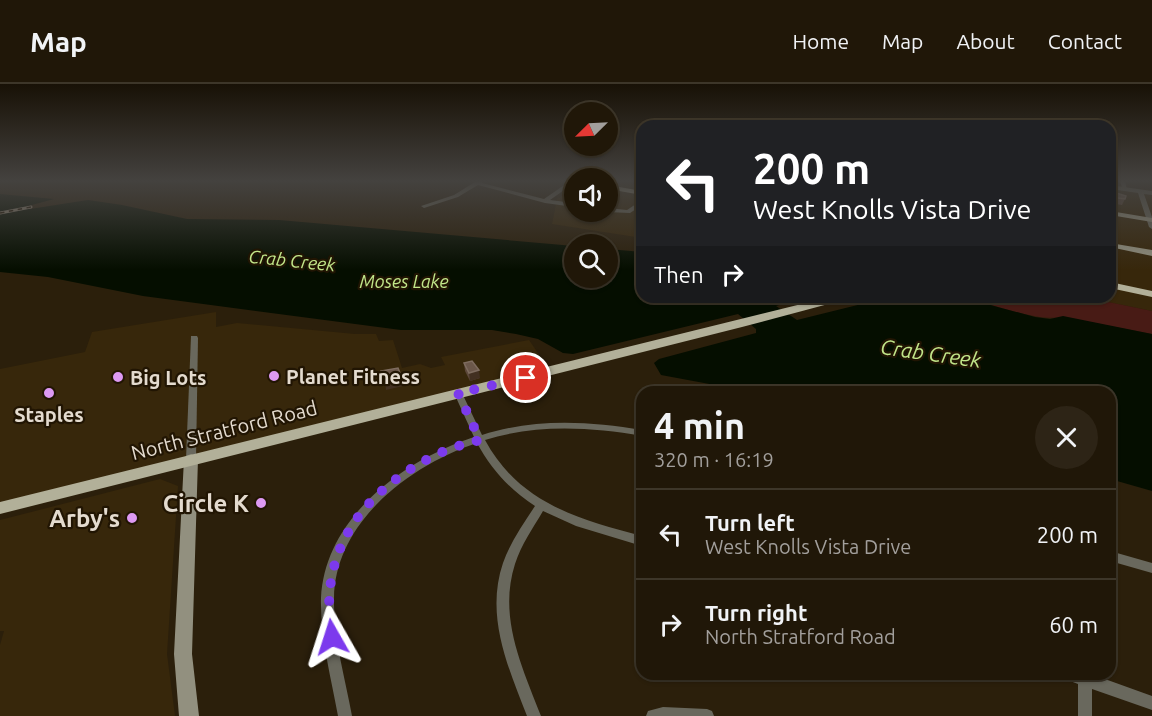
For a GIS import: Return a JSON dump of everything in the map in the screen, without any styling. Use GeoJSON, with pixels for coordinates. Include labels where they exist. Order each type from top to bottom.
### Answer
{"type":"FeatureCollection","features":[{"type":"Feature","properties":{"kind":"main road"},"geometry":{"type":"LineString","coordinates":[[1116,214],[1151,222]]}},
{"type":"Feature","properties":{"kind":"main road"},"geometry":{"type":"LineString","coordinates":[[1116,246],[1152,253]]}},
{"type":"Feature","properties":{"kind":"main road"},"geometry":{"type":"LineString","coordinates":[[1116,286],[1152,294]]}},
{"type":"Feature","properties":{"kind":"main road","name":"North Stratford Road"},"geometry":{"type":"LineString","coordinates":[[0,508],[458,393],[577,366],[820,303]]}},
{"type":"Feature","properties":{"kind":"main road"},"geometry":{"type":"LineString","coordinates":[[189,716],[183,654],[191,459]]}},
{"type":"Feature","properties":{"kind":"street"},"geometry":{"type":"LineString","coordinates":[[191,459],[194,338]]}},
{"type":"Feature","properties":{"kind":"street"},"geometry":{"type":"LineString","coordinates":[[458,393],[494,464],[540,507],[579,523],[636,539]]}},
{"type":"Feature","properties":{"kind":"street"},"geometry":{"type":"LineString","coordinates":[[345,716],[328,618],[329,579],[345,535],[379,493],[406,471],[438,453],[522,430],[553,426],[591,426],[636,433]]}},
{"type":"Feature","properties":{"kind":"street"},"geometry":{"type":"LineString","coordinates":[[534,716],[505,641],[502,594],[509,564],[540,507]]}},
{"type":"Feature","properties":{"kind":"street"},"geometry":{"type":"LineString","coordinates":[[1116,558],[1152,568]]}},
{"type":"Feature","properties":{"kind":"street"},"geometry":{"type":"LineString","coordinates":[[1085,680],[1085,716]]}},
{"type":"Feature","properties":{"kind":"street"},"geometry":{"type":"LineString","coordinates":[[1095,680],[1152,703]]}},
{"type":"Feature","properties":{"kind":"street"},"geometry":{"type":"LineString","coordinates":[[653,716],[707,716]]}},
{"type":"Feature","properties":{"kind":"shaded area"},"geometry":{"type":"Polygon","coordinates":[[[555,210],[564,210],[564,222],[618,222],[618,210],[636,210],[636,237],[552,224],[555,210]]]}},
{"type":"Feature","properties":{"kind":"shaded area"},"geometry":{"type":"Polygon","coordinates":[[[1116,210],[1152,210],[1152,311],[1113,303],[1116,303],[1116,210]]]}},
{"type":"Feature","properties":{"kind":"shaded area"},"geometry":{"type":"Polygon","coordinates":[[[984,303],[1113,303],[1152,311],[1152,334],[1063,317],[1039,317],[984,303]]]}},
{"type":"Feature","properties":{"kind":"shaded area"},"geometry":{"type":"Polygon","coordinates":[[[216,312],[216,327],[237,323],[376,334],[379,341],[393,340],[402,368],[420,364],[431,368],[445,365],[441,357],[529,340],[551,372],[0,508],[0,369],[85,352],[92,332],[216,312]]]}},
{"type":"Feature","properties":{"kind":"shaded area"},"geometry":{"type":"Polygon","coordinates":[[[160,479],[178,486],[167,654],[175,716],[0,716],[0,645],[4,631],[0,631],[0,520],[160,479]]]}},
{"type":"Feature","properties":{"kind":"water","name":"Moses Lake"},"geometry":{"type":"Polygon","coordinates":[[[0,210],[148,210],[187,219],[279,220],[564,245],[564,288],[618,288],[618,250],[636,251],[636,303],[786,303],[776,306],[797,320],[866,303],[983,303],[1035,317],[1050,319],[1063,316],[1152,334],[1152,491],[1116,481],[1116,386],[720,386],[661,375],[654,363],[659,359],[756,333],[756,329],[738,314],[573,354],[563,353],[538,339],[492,330],[401,330],[143,296],[48,277],[0,272],[0,210]]]}},
{"type":"Feature","properties":{"kind":"building"},"geometry":{"type":"Polygon","coordinates":[[[472,361],[479,370],[469,373],[464,363],[472,361]]]}},
{"type":"Feature","properties":{"kind":"building"},"geometry":{"type":"Polygon","coordinates":[[[398,368],[402,378],[385,382],[381,371],[398,368]]]}},
{"type":"Feature","properties":{"kind":"railway"},"geometry":{"type":"LineString","coordinates":[[0,213],[13,210]]}},
{"type":"Feature","properties":{"kind":"place","name":"Planet Fitness"},"geometry":{"type":"Point","coordinates":[274,376]}},
{"type":"Feature","properties":{"kind":"place","name":"Big Lots"},"geometry":{"type":"Point","coordinates":[118,377]}},
{"type":"Feature","properties":{"kind":"place","name":"Staples"},"geometry":{"type":"Point","coordinates":[49,393]}},
{"type":"Feature","properties":{"kind":"place","name":"Circle K"},"geometry":{"type":"Point","coordinates":[261,503]}},
{"type":"Feature","properties":{"kind":"place","name":"Arby's"},"geometry":{"type":"Point","coordinates":[132,518]}},
{"type":"Feature","properties":{"kind":"route"},"geometry":{"type":"LineString","coordinates":[[332,637],[328,618],[329,579],[345,535],[379,493],[406,471],[438,453],[480,440],[458,393],[526,378]]}},
{"type":"Feature","properties":{"kind":"water label","name":"Crab Creek"},"geometry":{"type":"Point","coordinates":[292,260]}},
{"type":"Feature","properties":{"kind":"water label","name":"Crab Creek"},"geometry":{"type":"Point","coordinates":[931,353]}}]}
